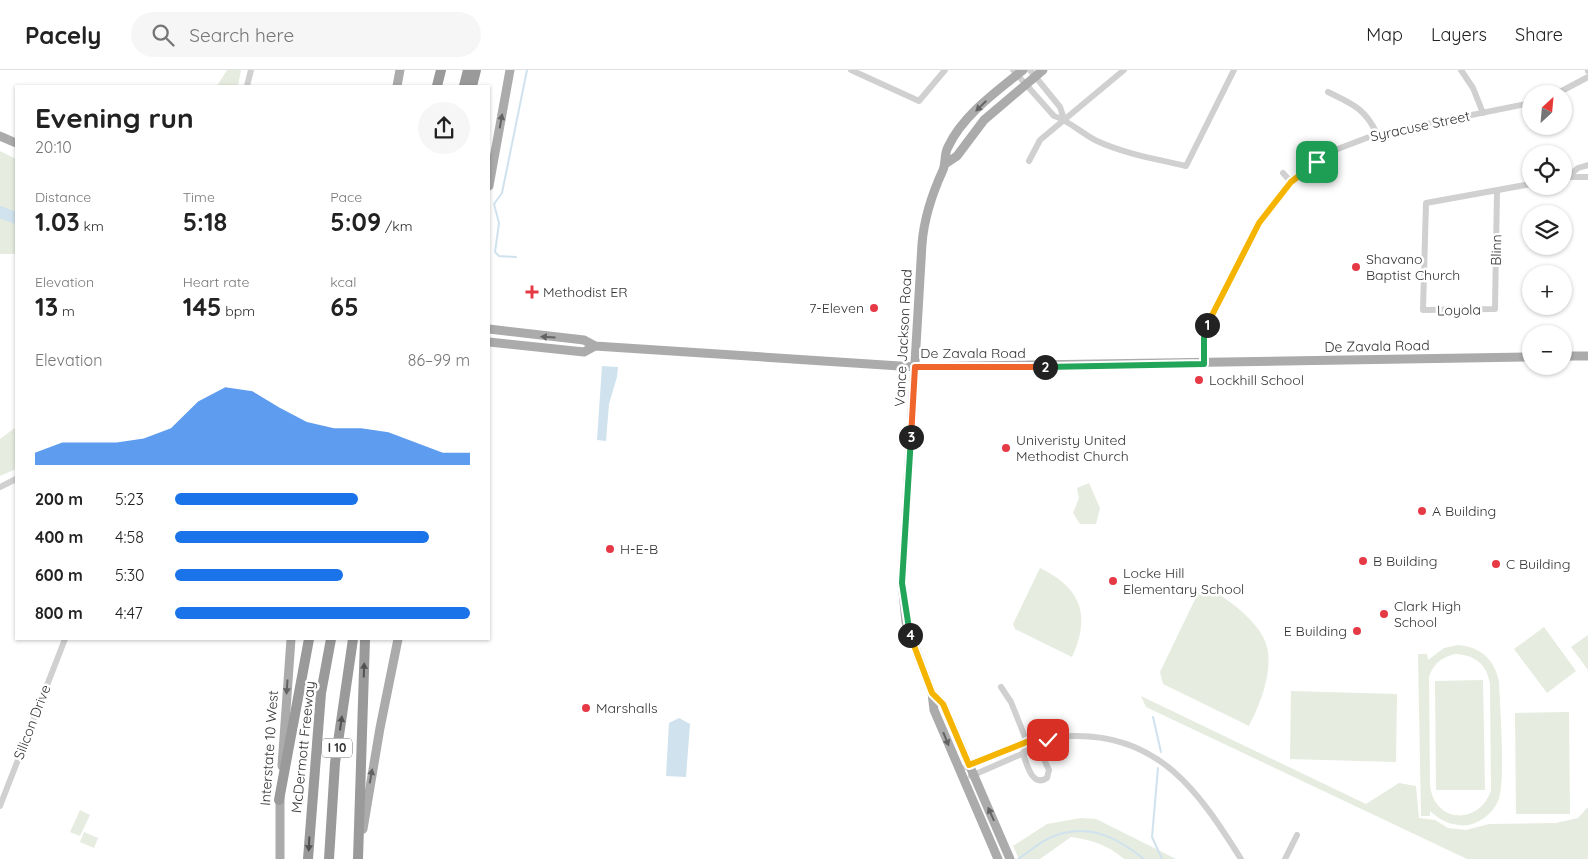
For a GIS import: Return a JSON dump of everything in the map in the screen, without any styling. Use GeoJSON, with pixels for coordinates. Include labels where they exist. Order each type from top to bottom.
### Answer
{"type":"FeatureCollection","features":[{"type":"Feature","properties":{"kind":"highway"},"geometry":{"type":"LineString","coordinates":[[438,85],[441,70]]}},
{"type":"Feature","properties":{"kind":"highway"},"geometry":{"type":"LineString","coordinates":[[464,85],[468,70]]}},
{"type":"Feature","properties":{"kind":"highway"},"geometry":{"type":"LineString","coordinates":[[472,85],[476,70]]}},
{"type":"Feature","properties":{"kind":"highway"},"geometry":{"type":"LineString","coordinates":[[279,800],[309,640]]}},
{"type":"Feature","properties":{"kind":"highway","name":"McDermott Freeway"},"geometry":{"type":"LineString","coordinates":[[308,859],[321,693],[331,640]]}},
{"type":"Feature","properties":{"kind":"highway","name":"I 10"},"geometry":{"type":"LineString","coordinates":[[329,859],[335,763],[353,640]]}},
{"type":"Feature","properties":{"kind":"highway"},"geometry":{"type":"LineString","coordinates":[[359,859],[364,640]]}},
{"type":"Feature","properties":{"kind":"main road"},"geometry":{"type":"LineString","coordinates":[[396,85],[400,70]]}},
{"type":"Feature","properties":{"kind":"main road"},"geometry":{"type":"LineString","coordinates":[[490,180],[510,70]]}},
{"type":"Feature","properties":{"kind":"main road","name":"Vance Jackson Road"},"geometry":{"type":"LineString","coordinates":[[945,164],[957,156],[984,120],[1026,84],[1032,73],[1043,70]]}},
{"type":"Feature","properties":{"kind":"main road","name":"Vance Jackson Road"},"geometry":{"type":"LineString","coordinates":[[998,859],[934,710],[932,693],[910,634],[902,583],[923,233],[930,201],[945,164],[947,149],[970,117],[1018,71]]}},
{"type":"Feature","properties":{"kind":"main road"},"geometry":{"type":"LineString","coordinates":[[0,136],[15,143]]}},
{"type":"Feature","properties":{"kind":"main road","name":"De Zavala Road"},"geometry":{"type":"LineString","coordinates":[[491,329],[584,340],[594,346],[915,367],[1204,364],[1522,357]]}},
{"type":"Feature","properties":{"kind":"main road","name":"De Zavala Road"},"geometry":{"type":"LineString","coordinates":[[490,342],[584,352],[594,346]]}},
{"type":"Feature","properties":{"kind":"main road"},"geometry":{"type":"LineString","coordinates":[[1572,356],[1588,356]]}},
{"type":"Feature","properties":{"kind":"main road","name":"Interstate 10 West"},"geometry":{"type":"LineString","coordinates":[[280,859],[279,800],[291,640]]}},
{"type":"Feature","properties":{"kind":"main road"},"geometry":{"type":"LineString","coordinates":[[359,859],[378,737],[398,640]]}},
{"type":"Feature","properties":{"kind":"main road","name":"Vance Jackson Road"},"geometry":{"type":"LineString","coordinates":[[932,693],[943,704],[1010,859]]}},
{"type":"Feature","properties":{"kind":"street"},"geometry":{"type":"LineString","coordinates":[[247,85],[251,70]]}},
{"type":"Feature","properties":{"kind":"street"},"geometry":{"type":"LineString","coordinates":[[851,70],[919,102],[945,70]]}},
{"type":"Feature","properties":{"kind":"street"},"geometry":{"type":"LineString","coordinates":[[1029,161],[1040,140],[1124,70]]}},
{"type":"Feature","properties":{"kind":"street"},"geometry":{"type":"LineString","coordinates":[[1018,71],[1026,84],[1054,116],[1064,119],[1083,134],[1106,145],[1186,166],[1234,70]]}},
{"type":"Feature","properties":{"kind":"street"},"geometry":{"type":"LineString","coordinates":[[1461,70],[1473,88],[1483,114]]}},
{"type":"Feature","properties":{"kind":"street"},"geometry":{"type":"LineString","coordinates":[[1032,73],[1060,107],[1064,119]]}},
{"type":"Feature","properties":{"kind":"street"},"geometry":{"type":"LineString","coordinates":[[1572,86],[1588,77]]}},
{"type":"Feature","properties":{"kind":"street"},"geometry":{"type":"LineString","coordinates":[[1328,92],[1362,110],[1370,118],[1377,134]]}},
{"type":"Feature","properties":{"kind":"street"},"geometry":{"type":"LineString","coordinates":[[1046,105],[1054,99]]}},
{"type":"Feature","properties":{"kind":"street","name":"Syracuse Street"},"geometry":{"type":"LineString","coordinates":[[1204,364],[1206,327],[1259,223],[1291,182],[1335,150],[1377,134],[1522,105]]}},
{"type":"Feature","properties":{"kind":"street"},"geometry":{"type":"LineString","coordinates":[[1572,173],[1588,165]]}},
{"type":"Feature","properties":{"kind":"street"},"geometry":{"type":"LineString","coordinates":[[1283,173],[1291,182]]}},
{"type":"Feature","properties":{"kind":"street"},"geometry":{"type":"LineString","coordinates":[[1572,176],[1588,177]]}},
{"type":"Feature","properties":{"kind":"street"},"geometry":{"type":"LineString","coordinates":[[1497,191],[1522,186]]}},
{"type":"Feature","properties":{"kind":"street","name":"Loyola"},"geometry":{"type":"LineString","coordinates":[[1495,309],[1423,310],[1426,203],[1497,191]]}},
{"type":"Feature","properties":{"kind":"street","name":"Blinn"},"geometry":{"type":"LineString","coordinates":[[1495,309],[1497,191]]}},
{"type":"Feature","properties":{"kind":"street"},"geometry":{"type":"LineString","coordinates":[[0,487],[15,480]]}},
{"type":"Feature","properties":{"kind":"street","name":"Silicon Drive"},"geometry":{"type":"LineString","coordinates":[[0,806],[65,640]]}},
{"type":"Feature","properties":{"kind":"street"},"geometry":{"type":"LineString","coordinates":[[1001,687],[1011,702],[1027,742],[1023,754],[1033,777],[1038,781],[1043,781],[1047,778],[1049,770],[1038,747],[1027,742]]}},
{"type":"Feature","properties":{"kind":"street"},"geometry":{"type":"LineString","coordinates":[[959,770],[1034,739],[1048,740],[1070,736],[1098,738],[1128,745],[1155,757],[1191,786],[1241,859]]}},
{"type":"Feature","properties":{"kind":"street"},"geometry":{"type":"LineString","coordinates":[[963,779],[1023,754],[1048,740]]}},
{"type":"Feature","properties":{"kind":"street"},"geometry":{"type":"LineString","coordinates":[[1285,859],[1297,835]]}},
{"type":"Feature","properties":{"kind":"shaded area"},"geometry":{"type":"Polygon","coordinates":[[[227,70],[241,70],[238,85],[218,85],[227,70]]]}},
{"type":"Feature","properties":{"kind":"shaded area"},"geometry":{"type":"Polygon","coordinates":[[[0,151],[15,158],[15,254],[0,254],[0,151]]]}},
{"type":"Feature","properties":{"kind":"shaded area"},"geometry":{"type":"Polygon","coordinates":[[[15,428],[15,469],[0,476],[0,439],[15,428]]]}},
{"type":"Feature","properties":{"kind":"shaded area"},"geometry":{"type":"Polygon","coordinates":[[[1089,483],[1100,508],[1096,524],[1080,524],[1073,513],[1079,498],[1077,488],[1089,483]]]}},
{"type":"Feature","properties":{"kind":"shaded area"},"geometry":{"type":"Polygon","coordinates":[[[1040,568],[1065,584],[1078,604],[1081,628],[1072,657],[1015,629],[1013,624],[1040,568]]]}},
{"type":"Feature","properties":{"kind":"shaded area"},"geometry":{"type":"Polygon","coordinates":[[[1202,585],[1222,596],[1252,621],[1260,631],[1265,642],[1268,652],[1268,671],[1261,700],[1249,726],[1163,684],[1160,672],[1202,585]]]}},
{"type":"Feature","properties":{"kind":"shaded area"},"geometry":{"type":"Polygon","coordinates":[[[1544,627],[1576,671],[1547,693],[1514,649],[1544,627]]]}},
{"type":"Feature","properties":{"kind":"shaded area"},"geometry":{"type":"Polygon","coordinates":[[[1588,635],[1588,670],[1571,647],[1588,635]]]}},
{"type":"Feature","properties":{"kind":"shaded area"},"geometry":{"type":"Polygon","coordinates":[[[1458,645],[1480,652],[1486,656],[1494,667],[1499,682],[1502,744],[1500,792],[1498,801],[1490,813],[1478,822],[1469,825],[1458,825],[1448,822],[1430,811],[1430,816],[1421,816],[1418,654],[1427,654],[1428,660],[1444,648],[1458,645]],[[1455,654],[1442,659],[1433,668],[1429,677],[1430,785],[1433,798],[1439,807],[1448,813],[1467,815],[1477,810],[1485,802],[1491,791],[1490,684],[1483,666],[1474,659],[1455,654]]]}},
{"type":"Feature","properties":{"kind":"shaded area"},"geometry":{"type":"Polygon","coordinates":[[[1483,680],[1485,790],[1436,790],[1435,681],[1483,680]]]}},
{"type":"Feature","properties":{"kind":"shaded area"},"geometry":{"type":"Polygon","coordinates":[[[1291,691],[1397,694],[1396,762],[1290,759],[1291,691]]]}},
{"type":"Feature","properties":{"kind":"shaded area"},"geometry":{"type":"Polygon","coordinates":[[[1141,696],[1366,804],[1399,783],[1416,786],[1419,818],[1435,820],[1448,828],[1466,830],[1489,824],[1556,823],[1578,818],[1588,807],[1588,859],[1467,859],[1146,707],[1141,696]]]}},
{"type":"Feature","properties":{"kind":"shaded area"},"geometry":{"type":"Polygon","coordinates":[[[1569,712],[1570,814],[1516,814],[1515,713],[1569,712]]]}},
{"type":"Feature","properties":{"kind":"shaded area"},"geometry":{"type":"Polygon","coordinates":[[[80,810],[90,815],[80,836],[70,832],[80,810]]]}},
{"type":"Feature","properties":{"kind":"shaded area"},"geometry":{"type":"Polygon","coordinates":[[[1081,818],[1096,819],[1176,859],[1124,859],[1112,850],[1099,844],[1071,837],[1040,859],[1019,859],[1013,846],[1047,824],[1081,818]]]}},
{"type":"Feature","properties":{"kind":"shaded area"},"geometry":{"type":"Polygon","coordinates":[[[84,832],[98,838],[94,848],[80,842],[84,832]]]}},
{"type":"Feature","properties":{"kind":"water"},"geometry":{"type":"Polygon","coordinates":[[[602,366],[618,367],[609,404],[606,441],[597,440],[602,366]]]}},
{"type":"Feature","properties":{"kind":"water"},"geometry":{"type":"Polygon","coordinates":[[[679,718],[690,724],[686,777],[666,776],[669,723],[679,718]]]}},
{"type":"Feature","properties":{"kind":"waterway"},"geometry":{"type":"LineString","coordinates":[[516,257],[499,256],[495,252],[499,223],[494,204],[502,193],[527,70]]}},
{"type":"Feature","properties":{"kind":"waterway"},"geometry":{"type":"LineString","coordinates":[[0,212],[15,218]]}},
{"type":"Feature","properties":{"kind":"waterway"},"geometry":{"type":"LineString","coordinates":[[1153,717],[1161,752]]}},
{"type":"Feature","properties":{"kind":"waterway"},"geometry":{"type":"LineString","coordinates":[[1158,768],[1152,837],[1162,859]]}},
{"type":"Feature","properties":{"kind":"waterway"},"geometry":{"type":"LineString","coordinates":[[1018,859],[1049,838],[1067,832],[1079,831],[1102,834],[1123,844],[1144,859]]}},
{"type":"Feature","properties":{"kind":"place","name":"Shavano Baptist Church"},"geometry":{"type":"Point","coordinates":[1356,267]}},
{"type":"Feature","properties":{"kind":"place","name":"Methodist ER"},"geometry":{"type":"Point","coordinates":[532,292]}},
{"type":"Feature","properties":{"kind":"place","name":"7-Eleven"},"geometry":{"type":"Point","coordinates":[874,308]}},
{"type":"Feature","properties":{"kind":"place","name":"Lockhill School"},"geometry":{"type":"Point","coordinates":[1199,380]}},
{"type":"Feature","properties":{"kind":"place","name":"Univeristy United Methodist Church"},"geometry":{"type":"Point","coordinates":[1006,448]}},
{"type":"Feature","properties":{"kind":"place","name":"A Building"},"geometry":{"type":"Point","coordinates":[1422,511]}},
{"type":"Feature","properties":{"kind":"place","name":"H-E-B"},"geometry":{"type":"Point","coordinates":[610,549]}},
{"type":"Feature","properties":{"kind":"place","name":"B Building"},"geometry":{"type":"Point","coordinates":[1363,561]}},
{"type":"Feature","properties":{"kind":"place","name":"C Building"},"geometry":{"type":"Point","coordinates":[1496,564]}},
{"type":"Feature","properties":{"kind":"place","name":"Locke Hill Elementary School"},"geometry":{"type":"Point","coordinates":[1113,581]}},
{"type":"Feature","properties":{"kind":"place","name":"Clark High School"},"geometry":{"type":"Point","coordinates":[1384,614]}},
{"type":"Feature","properties":{"kind":"place","name":"E Building"},"geometry":{"type":"Point","coordinates":[1357,631]}},
{"type":"Feature","properties":{"kind":"place","name":"Marshalls"},"geometry":{"type":"Point","coordinates":[586,708]}},
{"type":"Feature","properties":{"kind":"route"},"geometry":{"type":"LineString","coordinates":[[1048,740],[1034,739],[969,765],[943,704],[932,693],[914,648],[906,622],[902,583],[915,367],[1204,364],[1206,327],[1250,238],[1284,189],[1317,162]]}}]}
